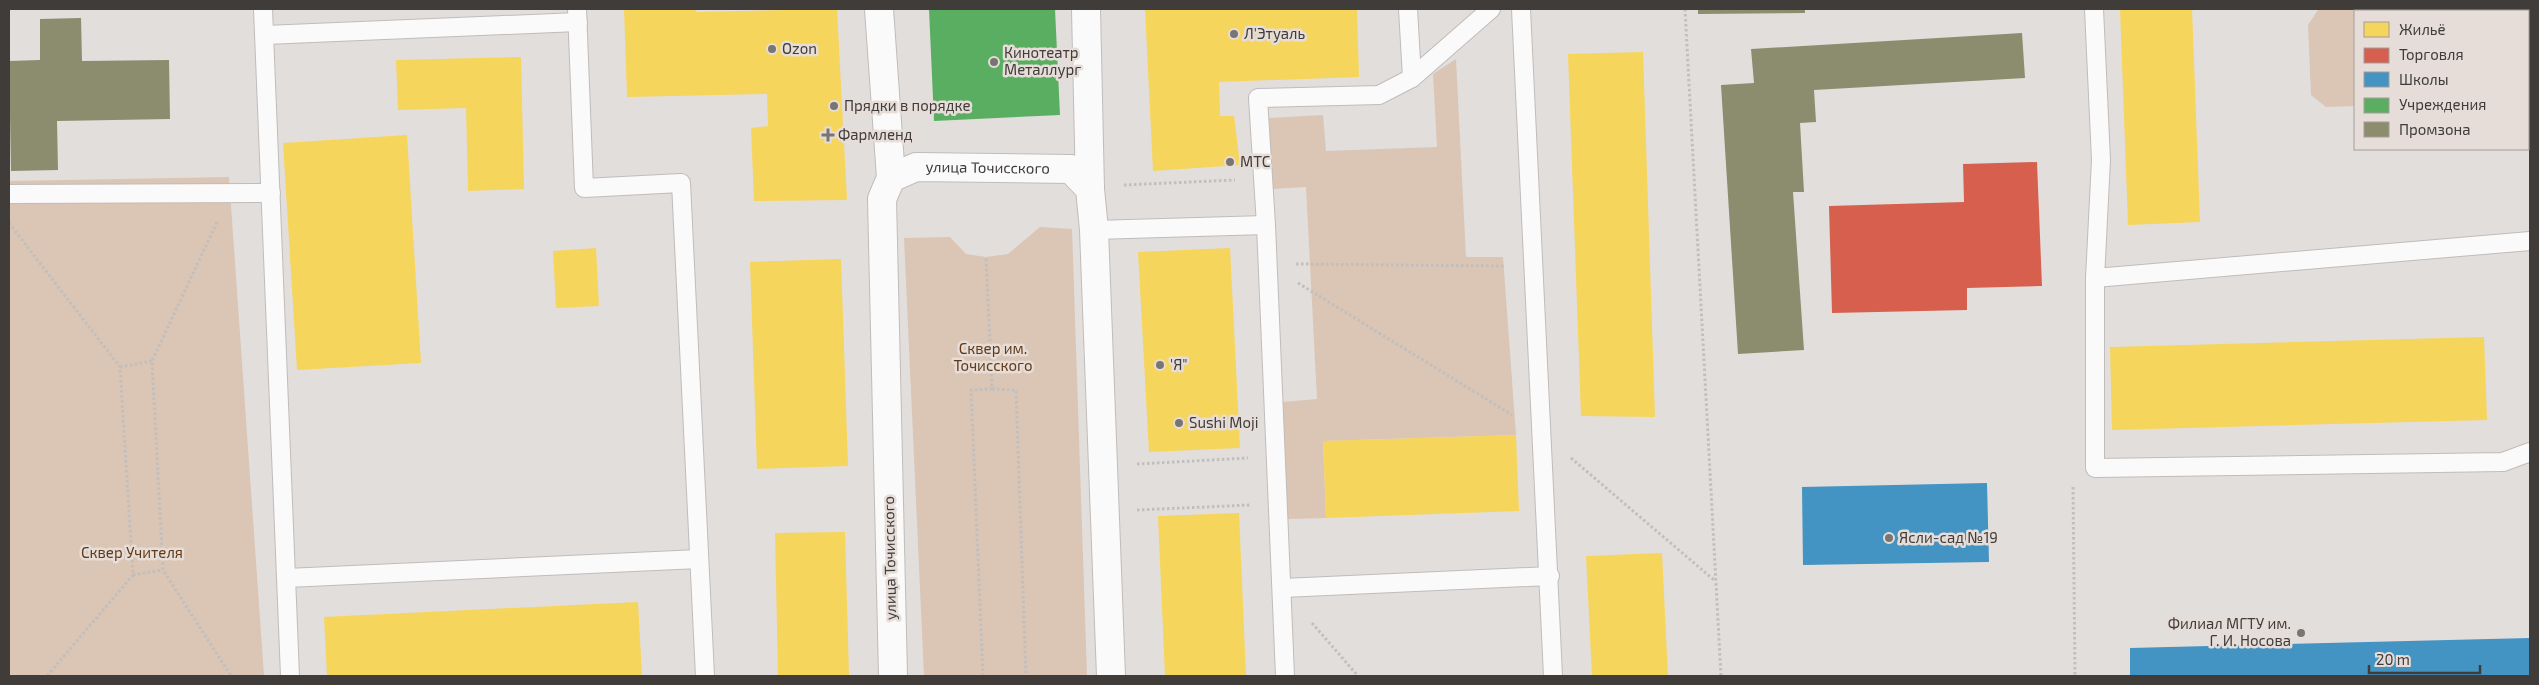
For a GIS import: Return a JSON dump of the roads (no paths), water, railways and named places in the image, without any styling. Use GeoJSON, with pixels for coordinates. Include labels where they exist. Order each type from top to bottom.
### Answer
{"type":"FeatureCollection","features":[{"type":"Feature","properties":{"kind":"street"},"geometry":{"type":"LineString","coordinates":[[879,9],[891,178]]}},
{"type":"Feature","properties":{"kind":"street"},"geometry":{"type":"LineString","coordinates":[[1086,9],[1090,189],[1094,230],[1111,676]]}},
{"type":"Feature","properties":{"kind":"street","name":"улица Точисского"},"geometry":{"type":"LineString","coordinates":[[893,676],[882,199],[891,178],[916,167],[1071,169],[1090,189]]}},
{"type":"Feature","properties":{"kind":"lane"},"geometry":{"type":"LineString","coordinates":[[263,9],[290,676]]}},
{"type":"Feature","properties":{"kind":"lane"},"geometry":{"type":"LineString","coordinates":[[1408,9],[1412,78]]}},
{"type":"Feature","properties":{"kind":"lane"},"geometry":{"type":"LineString","coordinates":[[1285,676],[1283,588],[1268,264],[1258,98],[1379,95],[1412,78],[1491,9]]}},
{"type":"Feature","properties":{"kind":"lane"},"geometry":{"type":"LineString","coordinates":[[1521,9],[1550,576],[1553,676]]}},
{"type":"Feature","properties":{"kind":"lane"},"geometry":{"type":"LineString","coordinates":[[2094,9],[2101,160],[2095,278],[2096,468],[2503,462],[2530,452]]}},
{"type":"Feature","properties":{"kind":"lane"},"geometry":{"type":"LineString","coordinates":[[265,34],[578,15],[584,188],[681,183],[705,676]]}},
{"type":"Feature","properties":{"kind":"lane"},"geometry":{"type":"LineString","coordinates":[[9,194],[271,193]]}},
{"type":"Feature","properties":{"kind":"lane"},"geometry":{"type":"LineString","coordinates":[[1094,230],[1266,225]]}},
{"type":"Feature","properties":{"kind":"lane"},"geometry":{"type":"LineString","coordinates":[[2095,278],[2530,241]]}},
{"type":"Feature","properties":{"kind":"lane"},"geometry":{"type":"LineString","coordinates":[[287,578],[699,559]]}},
{"type":"Feature","properties":{"kind":"lane"},"geometry":{"type":"LineString","coordinates":[[1283,588],[1550,576]]}},
{"type":"Feature","properties":{"kind":"place","name":"Л'Этуаль"},"geometry":{"type":"Point","coordinates":[1234,34]}},
{"type":"Feature","properties":{"kind":"place","name":"Ozon"},"geometry":{"type":"Point","coordinates":[772,49]}},
{"type":"Feature","properties":{"kind":"place","name":"Кинотеатр Металлург"},"geometry":{"type":"Point","coordinates":[994,62]}},
{"type":"Feature","properties":{"kind":"place","name":"Прядки в порядке"},"geometry":{"type":"Point","coordinates":[834,106]}},
{"type":"Feature","properties":{"kind":"place","name":"Фармленд"},"geometry":{"type":"Point","coordinates":[828,135]}},
{"type":"Feature","properties":{"kind":"place","name":"МТС"},"geometry":{"type":"Point","coordinates":[1230,162]}},
{"type":"Feature","properties":{"kind":"place","name":"'Я\""},"geometry":{"type":"Point","coordinates":[1160,365]}},
{"type":"Feature","properties":{"kind":"place","name":"Sushi Moji"},"geometry":{"type":"Point","coordinates":[1179,423]}},
{"type":"Feature","properties":{"kind":"place","name":"Ясли-сад №19"},"geometry":{"type":"Point","coordinates":[1889,538]}},
{"type":"Feature","properties":{"kind":"place","name":"Филиал МГТУ им. Г. И. Носова"},"geometry":{"type":"Point","coordinates":[2301,633]}},
{"type":"Feature","properties":{"kind":"park label","name":"Сквер им. Точисского"},"geometry":{"type":"Point","coordinates":[993,358]}},
{"type":"Feature","properties":{"kind":"park label","name":"Сквер Учителя"},"geometry":{"type":"Point","coordinates":[132,553]}}]}
